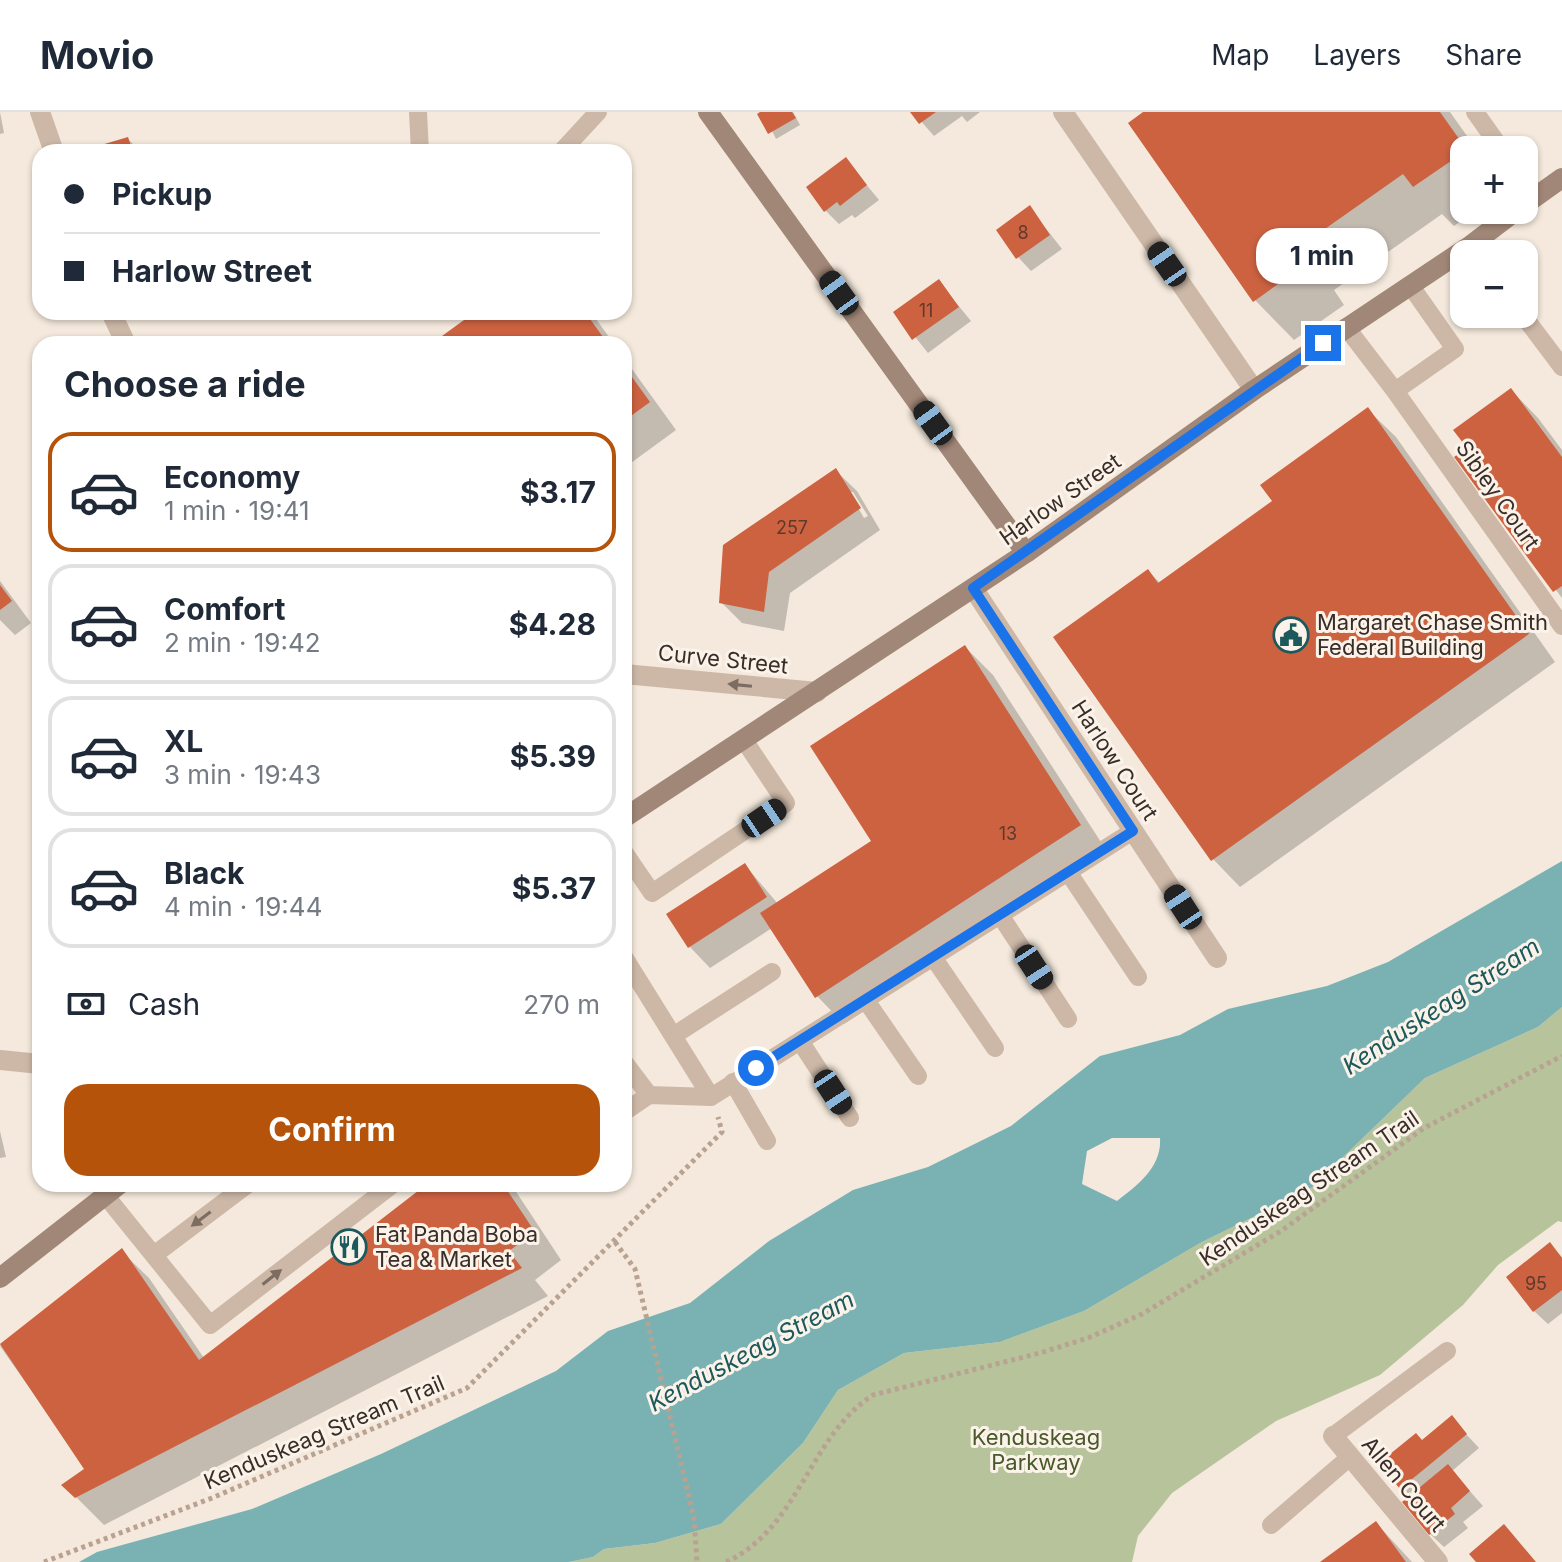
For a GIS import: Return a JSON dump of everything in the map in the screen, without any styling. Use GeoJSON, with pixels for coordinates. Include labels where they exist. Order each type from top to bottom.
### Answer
{"type":"FeatureCollection","features":[{"type":"Feature","properties":{"kind":"street"},"geometry":{"type":"LineString","coordinates":[[40,112],[51,144]]}},
{"type":"Feature","properties":{"kind":"street"},"geometry":{"type":"LineString","coordinates":[[708,112],[1026,553]]}},
{"type":"Feature","properties":{"kind":"street"},"geometry":{"type":"LineString","coordinates":[[1063,112],[1254,390]]}},
{"type":"Feature","properties":{"kind":"street"},"geometry":{"type":"LineString","coordinates":[[1538,191],[1560,184]]}},
{"type":"Feature","properties":{"kind":"street","name":"Harlow Street"},"geometry":{"type":"LineString","coordinates":[[1485,240],[1502,224]]}},
{"type":"Feature","properties":{"kind":"street","name":"Harlow Street"},"geometry":{"type":"LineString","coordinates":[[632,813],[1026,553],[1346,327],[1450,263]]}},
{"type":"Feature","properties":{"kind":"street","name":"Harlow Court"},"geometry":{"type":"LineString","coordinates":[[973,588],[1217,958]]}},
{"type":"Feature","properties":{"kind":"street","name":"Curve Street"},"geometry":{"type":"LineString","coordinates":[[632,675],[817,692]]}},
{"type":"Feature","properties":{"kind":"street"},"geometry":{"type":"LineString","coordinates":[[0,1060],[32,1063]]}},
{"type":"Feature","properties":{"kind":"street"},"geometry":{"type":"LineString","coordinates":[[0,1278],[109,1192]]}},
{"type":"Feature","properties":{"kind":"street","name":"Allen Court"},"geometry":{"type":"LineString","coordinates":[[1333,1436],[1438,1562]]}},
{"type":"Feature","properties":{"kind":"lane"},"geometry":{"type":"LineString","coordinates":[[418,112],[420,144]]}},
{"type":"Feature","properties":{"kind":"lane"},"geometry":{"type":"LineString","coordinates":[[568,144],[598,112]]}},
{"type":"Feature","properties":{"kind":"lane"},"geometry":{"type":"LineString","coordinates":[[1475,112],[1492,136]]}},
{"type":"Feature","properties":{"kind":"lane"},"geometry":{"type":"LineString","coordinates":[[1395,391],[1455,349],[1410,285]]}},
{"type":"Feature","properties":{"kind":"lane","name":"Sibley Court"},"geometry":{"type":"LineString","coordinates":[[1346,327],[1562,626]]}},
{"type":"Feature","properties":{"kind":"lane"},"geometry":{"type":"LineString","coordinates":[[1533,328],[1562,367]]}},
{"type":"Feature","properties":{"kind":"lane"},"geometry":{"type":"LineString","coordinates":[[632,864],[652,893],[786,803],[744,740]]}},
{"type":"Feature","properties":{"kind":"lane"},"geometry":{"type":"LineString","coordinates":[[632,1107],[649,1095],[711,1097],[1133,831]]}},
{"type":"Feature","properties":{"kind":"lane"},"geometry":{"type":"LineString","coordinates":[[1068,872],[1138,977]]}},
{"type":"Feature","properties":{"kind":"lane"},"geometry":{"type":"LineString","coordinates":[[1000,915],[1068,1019]]}},
{"type":"Feature","properties":{"kind":"lane"},"geometry":{"type":"LineString","coordinates":[[933,957],[995,1048]]}},
{"type":"Feature","properties":{"kind":"lane"},"geometry":{"type":"LineString","coordinates":[[632,970],[711,1097]]}},
{"type":"Feature","properties":{"kind":"lane"},"geometry":{"type":"LineString","coordinates":[[673,1036],[772,972]]}},
{"type":"Feature","properties":{"kind":"lane"},"geometry":{"type":"LineString","coordinates":[[865,999],[918,1076]]}},
{"type":"Feature","properties":{"kind":"lane"},"geometry":{"type":"LineString","coordinates":[[800,1041],[850,1118]]}},
{"type":"Feature","properties":{"kind":"lane"},"geometry":{"type":"LineString","coordinates":[[632,1073],[649,1095]]}},
{"type":"Feature","properties":{"kind":"lane"},"geometry":{"type":"LineString","coordinates":[[733,1082],[767,1141]]}},
{"type":"Feature","properties":{"kind":"lane"},"geometry":{"type":"LineString","coordinates":[[113,1192],[154,1255],[210,1325],[383,1192]]}},
{"type":"Feature","properties":{"kind":"lane"},"geometry":{"type":"LineString","coordinates":[[154,1255],[237,1192]]}},
{"type":"Feature","properties":{"kind":"lane"},"geometry":{"type":"LineString","coordinates":[[1333,1436],[1447,1351]]}},
{"type":"Feature","properties":{"kind":"lane"},"geometry":{"type":"LineString","coordinates":[[1271,1525],[1350,1457]]}},
{"type":"Feature","properties":{"kind":"path","name":"Kenduskeag Stream Trail"},"geometry":{"type":"LineString","coordinates":[[726,1562],[742,1555],[770,1528],[797,1495],[853,1408],[873,1395],[1040,1353],[1088,1338],[1142,1314],[1281,1231],[1424,1128],[1562,1056]]}},
{"type":"Feature","properties":{"kind":"path","name":"Kenduskeag Stream Trail"},"geometry":{"type":"LineString","coordinates":[[44,1562],[212,1498],[467,1388],[549,1302],[615,1242],[722,1132],[711,1097]]}},
{"type":"Feature","properties":{"kind":"path"},"geometry":{"type":"LineString","coordinates":[[615,1242],[635,1269],[694,1518],[697,1562]]}},
{"type":"Feature","properties":{"kind":"green space","name":"Kenduskeag Parkway"},"geometry":{"type":"Polygon","coordinates":[[[1562,1007],[1562,1222],[1558,1221],[1498,1265],[1463,1305],[1380,1375],[1276,1421],[1172,1493],[1138,1536],[1132,1562],[569,1562],[593,1557],[604,1549],[655,1543],[721,1524],[803,1443],[838,1390],[904,1353],[1000,1342],[1084,1311],[1202,1242],[1310,1189],[1425,1078],[1538,1027],[1562,1007]]]}},
{"type":"Feature","properties":{"kind":"water","name":"Kenduskeag Stream"},"geometry":{"type":"Polygon","coordinates":[[[1562,861],[1562,1007],[1538,1027],[1425,1078],[1310,1189],[1202,1242],[1084,1311],[1000,1342],[904,1353],[838,1390],[803,1443],[721,1524],[655,1543],[604,1549],[593,1557],[569,1562],[79,1562],[97,1552],[252,1509],[381,1454],[556,1371],[608,1331],[690,1303],[769,1241],[853,1190],[928,1167],[1011,1126],[1100,1056],[1180,1035],[1228,1009],[1327,986],[1388,962],[1562,861]],[[1112,1138],[1087,1151],[1082,1184],[1117,1201],[1140,1182],[1153,1166],[1160,1148],[1160,1138],[1112,1138]]]}},
{"type":"Feature","properties":{"kind":"building"},"geometry":{"type":"Polygon","coordinates":[[[792,112],[796,118],[768,134],[757,114],[792,112]]]}},
{"type":"Feature","properties":{"kind":"building"},"geometry":{"type":"Polygon","coordinates":[[[910,112],[936,112],[919,124],[910,112]]]}},
{"type":"Feature","properties":{"kind":"building"},"geometry":{"type":"Polygon","coordinates":[[[1143,112],[1440,112],[1457,136],[1450,136],[1450,162],[1413,187],[1403,174],[1295,250],[1306,264],[1253,302],[1128,123],[1143,112]]]}},
{"type":"Feature","properties":{"kind":"building"},"geometry":{"type":"Polygon","coordinates":[[[128,137],[130,144],[104,144],[128,137]]]}},
{"type":"Feature","properties":{"kind":"building"},"geometry":{"type":"Polygon","coordinates":[[[846,157],[867,185],[840,206],[837,202],[824,212],[806,187],[846,157]]]}},
{"type":"Feature","properties":{"kind":"building"},"geometry":{"type":"Polygon","coordinates":[[[1030,205],[1050,235],[1016,259],[996,230],[1030,205]]]}},
{"type":"Feature","properties":{"kind":"building"},"geometry":{"type":"Polygon","coordinates":[[[939,279],[959,307],[912,340],[893,312],[939,279]]]}},
{"type":"Feature","properties":{"kind":"building"},"geometry":{"type":"Polygon","coordinates":[[[464,320],[591,320],[602,336],[442,336],[464,320]]]}},
{"type":"Feature","properties":{"kind":"building"},"geometry":{"type":"Polygon","coordinates":[[[632,377],[650,402],[632,415],[632,377]]]}},
{"type":"Feature","properties":{"kind":"building"},"geometry":{"type":"Polygon","coordinates":[[[1511,388],[1562,457],[1562,586],[1553,592],[1454,457],[1467,448],[1453,430],[1511,388]]]}},
{"type":"Feature","properties":{"kind":"building","name":"Margaret Chase Smith Federal Building"},"geometry":{"type":"Polygon","coordinates":[[[1368,407],[1529,634],[1211,861],[1053,637],[1148,569],[1158,583],[1272,501],[1260,485],[1368,407]]]}},
{"type":"Feature","properties":{"kind":"building"},"geometry":{"type":"Polygon","coordinates":[[[836,468],[861,508],[769,572],[764,612],[719,603],[723,545],[836,468]]]}},
{"type":"Feature","properties":{"kind":"building"},"geometry":{"type":"Polygon","coordinates":[[[0,585],[12,601],[0,610],[0,585]]]}},
{"type":"Feature","properties":{"kind":"building"},"geometry":{"type":"Polygon","coordinates":[[[965,645],[1081,825],[815,998],[760,913],[871,841],[810,746],[965,645]]]}},
{"type":"Feature","properties":{"kind":"building"},"geometry":{"type":"Polygon","coordinates":[[[745,863],[767,897],[688,948],[666,914],[745,863]]]}},
{"type":"Feature","properties":{"kind":"building"},"geometry":{"type":"Polygon","coordinates":[[[417,1192],[508,1192],[535,1232],[509,1251],[522,1268],[75,1498],[61,1485],[84,1469],[0,1344],[122,1248],[199,1360],[417,1192]]]}},
{"type":"Feature","properties":{"kind":"building"},"geometry":{"type":"Polygon","coordinates":[[[1550,1242],[1562,1258],[1562,1290],[1533,1312],[1506,1277],[1550,1242]]]}},
{"type":"Feature","properties":{"kind":"building"},"geometry":{"type":"Polygon","coordinates":[[[1452,1415],[1467,1434],[1400,1489],[1379,1463],[1416,1433],[1422,1440],[1452,1415]]]}},
{"type":"Feature","properties":{"kind":"building"},"geometry":{"type":"Polygon","coordinates":[[[1448,1464],[1470,1491],[1451,1508],[1455,1514],[1429,1535],[1402,1502],[1448,1464]]]}},
{"type":"Feature","properties":{"kind":"building"},"geometry":{"type":"Polygon","coordinates":[[[1376,1521],[1406,1562],[1320,1562],[1376,1521]]]}},
{"type":"Feature","properties":{"kind":"building"},"geometry":{"type":"Polygon","coordinates":[[[1504,1524],[1536,1562],[1476,1562],[1469,1554],[1504,1524]]]}},
{"type":"Feature","properties":{"kind":"place","name":"Margaret Chase Smith Federal Building"},"geometry":{"type":"Point","coordinates":[1291,635]}},
{"type":"Feature","properties":{"kind":"place","name":"Fat Panda Boba Tea & Market"},"geometry":{"type":"Point","coordinates":[349,1247]}},
{"type":"Feature","properties":{"kind":"route"},"geometry":{"type":"LineString","coordinates":[[756,1068],[1133,831],[973,588],[1323,343]]}}]}
